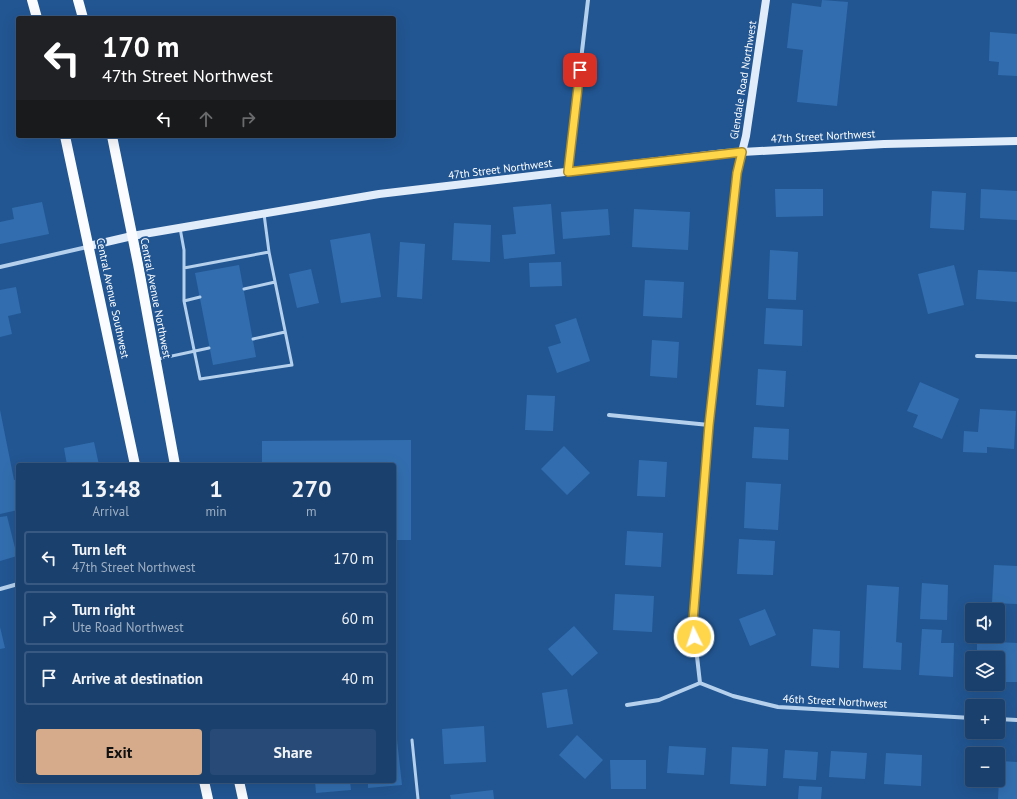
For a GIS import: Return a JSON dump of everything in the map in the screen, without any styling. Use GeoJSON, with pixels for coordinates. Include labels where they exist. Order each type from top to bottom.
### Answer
{"type":"FeatureCollection","features":[{"type":"Feature","properties":{"kind":"main road"},"geometry":{"type":"LineString","coordinates":[[32,0],[36,16]]}},
{"type":"Feature","properties":{"kind":"main road"},"geometry":{"type":"LineString","coordinates":[[78,0],[82,16]]}},
{"type":"Feature","properties":{"kind":"main road","name":"Central Avenue Southwest"},"geometry":{"type":"LineString","coordinates":[[65,138],[90,246],[135,463]]}},
{"type":"Feature","properties":{"kind":"main road","name":"Central Avenue Northwest"},"geometry":{"type":"LineString","coordinates":[[112,138],[156,359],[175,463]]}},
{"type":"Feature","properties":{"kind":"main road"},"geometry":{"type":"LineString","coordinates":[[204,783],[208,799]]}},
{"type":"Feature","properties":{"kind":"main road"},"geometry":{"type":"LineString","coordinates":[[239,783],[243,799]]}},
{"type":"Feature","properties":{"kind":"street"},"geometry":{"type":"LineString","coordinates":[[568,172],[588,0]]}},
{"type":"Feature","properties":{"kind":"street","name":"Glendale Road Northwest"},"geometry":{"type":"LineString","coordinates":[[700,683],[693,621],[709,425],[737,173],[746,136],[766,0]]}},
{"type":"Feature","properties":{"kind":"street","name":"47th Street Northwest"},"geometry":{"type":"LineString","coordinates":[[90,246],[132,236],[379,194],[742,152],[884,144],[1017,141]]}},
{"type":"Feature","properties":{"kind":"street"},"geometry":{"type":"LineString","coordinates":[[0,267],[90,246]]}},
{"type":"Feature","properties":{"kind":"street"},"geometry":{"type":"LineString","coordinates":[[977,356],[1017,357]]}},
{"type":"Feature","properties":{"kind":"street"},"geometry":{"type":"LineString","coordinates":[[609,415],[709,425]]}},
{"type":"Feature","properties":{"kind":"street"},"geometry":{"type":"LineString","coordinates":[[0,589],[16,585]]}},
{"type":"Feature","properties":{"kind":"street"},"geometry":{"type":"LineString","coordinates":[[627,705],[660,700],[700,683]]}},
{"type":"Feature","properties":{"kind":"street","name":"46th Street Northwest"},"geometry":{"type":"LineString","coordinates":[[700,683],[733,696],[778,707],[965,718]]}},
{"type":"Feature","properties":{"kind":"street"},"geometry":{"type":"LineString","coordinates":[[1005,719],[1017,720]]}},
{"type":"Feature","properties":{"kind":"lane"},"geometry":{"type":"LineString","coordinates":[[180,228],[184,250],[184,301],[200,379],[292,365],[275,282],[264,214]]}},
{"type":"Feature","properties":{"kind":"lane"},"geometry":{"type":"LineString","coordinates":[[184,268],[270,252]]}},
{"type":"Feature","properties":{"kind":"lane"},"geometry":{"type":"LineString","coordinates":[[244,289],[275,282]]}},
{"type":"Feature","properties":{"kind":"lane"},"geometry":{"type":"LineString","coordinates":[[184,301],[200,298]]}},
{"type":"Feature","properties":{"kind":"lane"},"geometry":{"type":"LineString","coordinates":[[253,339],[285,332]]}},
{"type":"Feature","properties":{"kind":"lane"},"geometry":{"type":"LineString","coordinates":[[156,359],[209,348]]}},
{"type":"Feature","properties":{"kind":"lane"},"geometry":{"type":"LineString","coordinates":[[412,740],[418,799]]}},
{"type":"Feature","properties":{"kind":"building"},"geometry":{"type":"Polygon","coordinates":[[[822,0],[848,2],[837,106],[797,102],[803,50],[787,48],[792,3],[821,7],[822,0]]]}},
{"type":"Feature","properties":{"kind":"building"},"geometry":{"type":"Polygon","coordinates":[[[990,32],[1017,34],[1017,76],[998,75],[999,62],[989,61],[990,32]]]}},
{"type":"Feature","properties":{"kind":"building"},"geometry":{"type":"Polygon","coordinates":[[[775,189],[823,189],[823,216],[776,217],[775,189]]]}},
{"type":"Feature","properties":{"kind":"building"},"geometry":{"type":"Polygon","coordinates":[[[981,189],[1017,191],[1017,220],[980,218],[981,189]]]}},
{"type":"Feature","properties":{"kind":"building"},"geometry":{"type":"Polygon","coordinates":[[[932,191],[966,193],[964,230],[930,228],[932,191]]]}},
{"type":"Feature","properties":{"kind":"building"},"geometry":{"type":"Polygon","coordinates":[[[42,202],[49,234],[0,244],[0,222],[14,219],[12,208],[42,202]]]}},
{"type":"Feature","properties":{"kind":"building"},"geometry":{"type":"Polygon","coordinates":[[[551,204],[555,254],[504,259],[502,235],[516,234],[513,207],[551,204]]]}},
{"type":"Feature","properties":{"kind":"building"},"geometry":{"type":"Polygon","coordinates":[[[608,209],[610,235],[563,239],[561,212],[608,209]]]}},
{"type":"Feature","properties":{"kind":"building"},"geometry":{"type":"Polygon","coordinates":[[[634,209],[690,212],[688,250],[632,247],[634,209]]]}},
{"type":"Feature","properties":{"kind":"building"},"geometry":{"type":"Polygon","coordinates":[[[454,223],[491,225],[490,262],[452,260],[454,223]]]}},
{"type":"Feature","properties":{"kind":"building"},"geometry":{"type":"Polygon","coordinates":[[[370,233],[381,297],[341,303],[330,240],[370,233]]]}},
{"type":"Feature","properties":{"kind":"building"},"geometry":{"type":"Polygon","coordinates":[[[400,242],[425,244],[422,299],[397,297],[400,242]]]}},
{"type":"Feature","properties":{"kind":"building"},"geometry":{"type":"Polygon","coordinates":[[[770,250],[798,252],[796,300],[768,299],[770,250]]]}},
{"type":"Feature","properties":{"kind":"building"},"geometry":{"type":"Polygon","coordinates":[[[561,262],[562,286],[530,287],[529,263],[561,262]]]}},
{"type":"Feature","properties":{"kind":"building"},"geometry":{"type":"Polygon","coordinates":[[[239,265],[256,357],[213,365],[195,273],[239,265]]]}},
{"type":"Feature","properties":{"kind":"building"},"geometry":{"type":"Polygon","coordinates":[[[954,265],[964,305],[928,314],[918,274],[954,265]]]}},
{"type":"Feature","properties":{"kind":"building"},"geometry":{"type":"Polygon","coordinates":[[[311,269],[319,303],[297,308],[289,274],[311,269]]]}},
{"type":"Feature","properties":{"kind":"building"},"geometry":{"type":"Polygon","coordinates":[[[978,270],[1017,272],[1017,302],[976,299],[978,270]]]}},
{"type":"Feature","properties":{"kind":"building"},"geometry":{"type":"Polygon","coordinates":[[[645,280],[684,282],[682,318],[643,316],[645,280]]]}},
{"type":"Feature","properties":{"kind":"building"},"geometry":{"type":"Polygon","coordinates":[[[16,287],[21,313],[8,316],[12,334],[0,337],[0,290],[16,287]]]}},
{"type":"Feature","properties":{"kind":"building"},"geometry":{"type":"Polygon","coordinates":[[[766,308],[803,310],[802,346],[764,344],[766,308]]]}},
{"type":"Feature","properties":{"kind":"building"},"geometry":{"type":"Polygon","coordinates":[[[576,318],[590,361],[557,373],[548,347],[561,343],[555,325],[576,318]]]}},
{"type":"Feature","properties":{"kind":"building"},"geometry":{"type":"Polygon","coordinates":[[[652,340],[679,342],[677,378],[650,376],[652,340]]]}},
{"type":"Feature","properties":{"kind":"building"},"geometry":{"type":"Polygon","coordinates":[[[758,369],[786,371],[784,407],[756,405],[758,369]]]}},
{"type":"Feature","properties":{"kind":"building"},"geometry":{"type":"Polygon","coordinates":[[[920,382],[959,399],[942,439],[913,427],[918,415],[907,411],[920,382]]]}},
{"type":"Feature","properties":{"kind":"building"},"geometry":{"type":"Polygon","coordinates":[[[527,395],[555,396],[553,431],[525,430],[527,395]]]}},
{"type":"Feature","properties":{"kind":"building"},"geometry":{"type":"Polygon","coordinates":[[[980,409],[1016,411],[1014,449],[987,447],[987,453],[963,452],[964,431],[978,432],[980,409]]]}},
{"type":"Feature","properties":{"kind":"building"},"geometry":{"type":"Polygon","coordinates":[[[0,410],[14,480],[16,480],[16,510],[0,514],[0,410]]]}},
{"type":"Feature","properties":{"kind":"building"},"geometry":{"type":"Polygon","coordinates":[[[754,427],[789,429],[788,460],[752,458],[754,427]]]}},
{"type":"Feature","properties":{"kind":"building"},"geometry":{"type":"Polygon","coordinates":[[[411,440],[411,540],[396,540],[396,463],[262,463],[262,441],[411,440]]]}},
{"type":"Feature","properties":{"kind":"building"},"geometry":{"type":"Polygon","coordinates":[[[94,442],[99,463],[67,463],[64,448],[94,442]]]}},
{"type":"Feature","properties":{"kind":"building"},"geometry":{"type":"Polygon","coordinates":[[[564,446],[590,473],[567,495],[541,469],[564,446]]]}},
{"type":"Feature","properties":{"kind":"building"},"geometry":{"type":"Polygon","coordinates":[[[639,460],[667,462],[665,497],[637,496],[639,460]]]}},
{"type":"Feature","properties":{"kind":"building"},"geometry":{"type":"Polygon","coordinates":[[[746,482],[781,484],[778,530],[744,528],[746,482]]]}},
{"type":"Feature","properties":{"kind":"building"},"geometry":{"type":"Polygon","coordinates":[[[7,516],[16,556],[0,561],[0,517],[7,516]]]}},
{"type":"Feature","properties":{"kind":"building"},"geometry":{"type":"Polygon","coordinates":[[[627,531],[663,533],[661,567],[625,565],[627,531]]]}},
{"type":"Feature","properties":{"kind":"building"},"geometry":{"type":"Polygon","coordinates":[[[739,539],[775,541],[773,575],[737,574],[739,539]]]}},
{"type":"Feature","properties":{"kind":"building"},"geometry":{"type":"Polygon","coordinates":[[[994,565],[1017,566],[1017,604],[992,603],[994,565]]]}},
{"type":"Feature","properties":{"kind":"building"},"geometry":{"type":"Polygon","coordinates":[[[922,583],[948,585],[947,620],[920,619],[922,583]]]}},
{"type":"Feature","properties":{"kind":"building"},"geometry":{"type":"Polygon","coordinates":[[[867,585],[899,587],[896,642],[902,643],[901,670],[863,668],[867,585]]]}},
{"type":"Feature","properties":{"kind":"building"},"geometry":{"type":"Polygon","coordinates":[[[615,594],[654,596],[652,632],[613,630],[615,594]]]}},
{"type":"Feature","properties":{"kind":"building"},"geometry":{"type":"Polygon","coordinates":[[[765,609],[776,635],[750,646],[739,619],[765,609]]]}},
{"type":"Feature","properties":{"kind":"building"},"geometry":{"type":"Polygon","coordinates":[[[574,626],[598,653],[572,676],[548,649],[574,626]]]}},
{"type":"Feature","properties":{"kind":"building"},"geometry":{"type":"Polygon","coordinates":[[[0,627],[5,648],[0,649],[0,627]]]}},
{"type":"Feature","properties":{"kind":"building"},"geometry":{"type":"Polygon","coordinates":[[[813,629],[840,631],[839,668],[811,666],[813,629]]]}},
{"type":"Feature","properties":{"kind":"building"},"geometry":{"type":"Polygon","coordinates":[[[922,629],[942,630],[941,643],[954,643],[953,677],[919,675],[922,629]]]}},
{"type":"Feature","properties":{"kind":"building"},"geometry":{"type":"Polygon","coordinates":[[[977,643],[1017,643],[1017,682],[1005,682],[1005,651],[977,651],[977,643]]]}},
{"type":"Feature","properties":{"kind":"building"},"geometry":{"type":"Polygon","coordinates":[[[567,689],[573,724],[547,728],[542,693],[567,689]]]}},
{"type":"Feature","properties":{"kind":"building"},"geometry":{"type":"Polygon","coordinates":[[[484,726],[486,762],[444,764],[442,729],[484,726]]]}},
{"type":"Feature","properties":{"kind":"building"},"geometry":{"type":"Polygon","coordinates":[[[577,735],[603,760],[585,779],[559,755],[577,735]]]}},
{"type":"Feature","properties":{"kind":"building"},"geometry":{"type":"Polygon","coordinates":[[[396,740],[402,785],[368,788],[368,783],[396,783],[396,740]]]}},
{"type":"Feature","properties":{"kind":"building"},"geometry":{"type":"Polygon","coordinates":[[[669,746],[706,748],[704,775],[667,773],[669,746]]]}},
{"type":"Feature","properties":{"kind":"building"},"geometry":{"type":"Polygon","coordinates":[[[732,747],[768,749],[766,786],[730,784],[732,747]]]}},
{"type":"Feature","properties":{"kind":"building"},"geometry":{"type":"Polygon","coordinates":[[[785,750],[818,752],[816,780],[783,778],[785,750]]]}},
{"type":"Feature","properties":{"kind":"building"},"geometry":{"type":"Polygon","coordinates":[[[831,751],[867,753],[865,779],[829,777],[831,751]]]}},
{"type":"Feature","properties":{"kind":"building"},"geometry":{"type":"Polygon","coordinates":[[[886,753],[922,755],[921,786],[884,784],[886,753]]]}},
{"type":"Feature","properties":{"kind":"building"},"geometry":{"type":"Polygon","coordinates":[[[610,760],[646,760],[646,789],[611,789],[610,760]]]}},
{"type":"Feature","properties":{"kind":"building"},"geometry":{"type":"Polygon","coordinates":[[[1005,761],[1017,762],[1017,799],[998,799],[999,787],[1005,787],[1005,761]]]}},
{"type":"Feature","properties":{"kind":"building"},"geometry":{"type":"Polygon","coordinates":[[[315,783],[350,783],[351,790],[316,793],[315,783]]]}},
{"type":"Feature","properties":{"kind":"building"},"geometry":{"type":"Polygon","coordinates":[[[799,786],[822,787],[821,799],[798,799],[799,786]]]}},
{"type":"Feature","properties":{"kind":"building"},"geometry":{"type":"Polygon","coordinates":[[[493,790],[494,799],[451,799],[450,795],[493,790]]]}},
{"type":"Feature","properties":{"kind":"route"},"geometry":{"type":"LineString","coordinates":[[580,70],[568,172],[742,152],[737,173],[709,425],[693,621],[694,637]]}}]}
